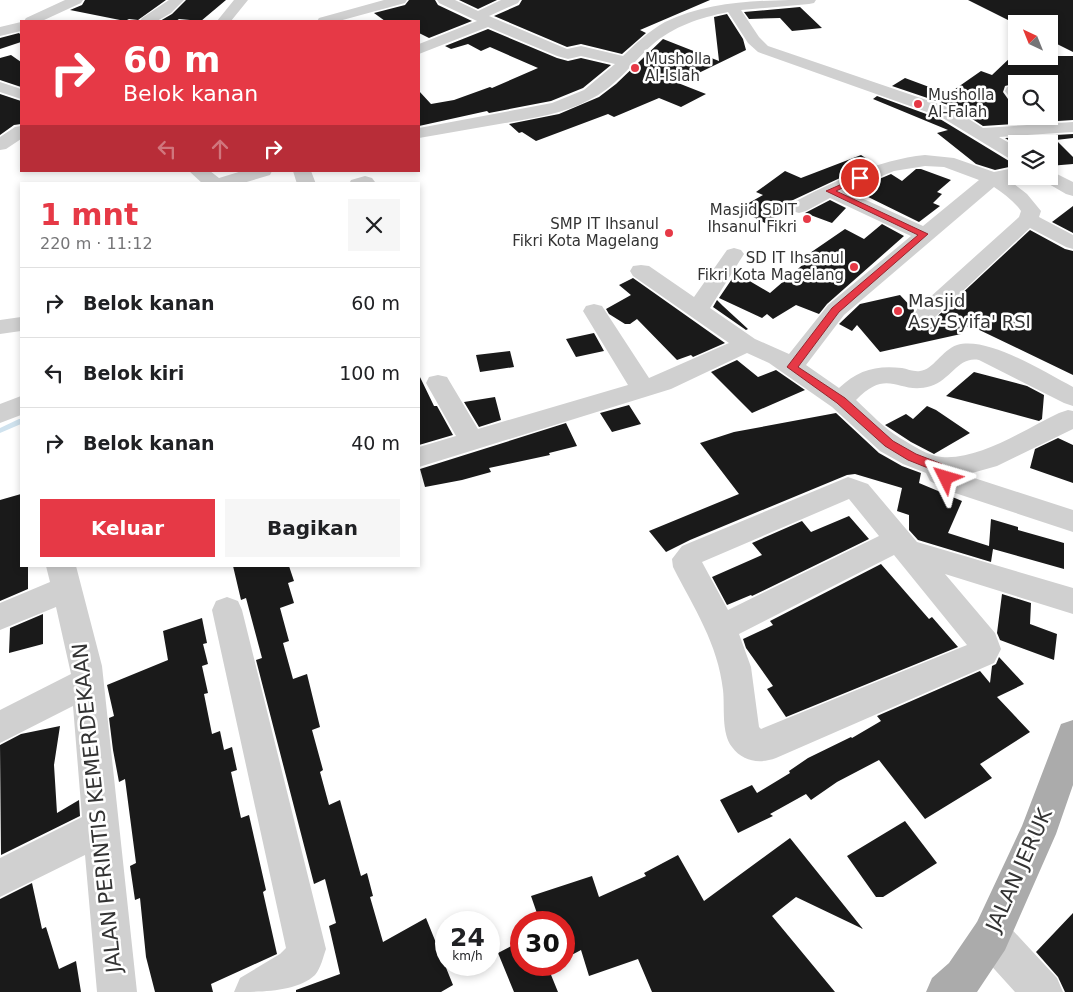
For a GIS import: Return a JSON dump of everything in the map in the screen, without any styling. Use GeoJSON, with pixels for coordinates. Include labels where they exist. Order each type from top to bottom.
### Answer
{"type":"FeatureCollection","features":[{"type":"Feature","properties":{"kind":"main road","name":"JALAN JERUK"},"geometry":{"type":"LineString","coordinates":[[946,992],[964,977],[991,936],[1038,834],[1073,736]]}},
{"type":"Feature","properties":{"kind":"street"},"geometry":{"type":"LineString","coordinates":[[33,20],[76,0]]}},
{"type":"Feature","properties":{"kind":"street"},"geometry":{"type":"LineString","coordinates":[[149,20],[166,10],[176,0]]}},
{"type":"Feature","properties":{"kind":"street"},"geometry":{"type":"LineString","coordinates":[[225,20],[241,0]]}},
{"type":"Feature","properties":{"kind":"street"},"geometry":{"type":"LineString","coordinates":[[328,20],[400,0]]}},
{"type":"Feature","properties":{"kind":"street"},"geometry":{"type":"LineString","coordinates":[[444,0],[563,53],[581,51],[626,62]]}},
{"type":"Feature","properties":{"kind":"street"},"geometry":{"type":"LineString","coordinates":[[420,49],[483,19],[513,0]]}},
{"type":"Feature","properties":{"kind":"street"},"geometry":{"type":"LineString","coordinates":[[420,134],[554,108],[593,92],[654,35],[686,19],[738,4],[808,0]]}},
{"type":"Feature","properties":{"kind":"street"},"geometry":{"type":"LineString","coordinates":[[738,4],[753,40],[762,49],[947,113],[1008,150]]}},
{"type":"Feature","properties":{"kind":"street"},"geometry":{"type":"LineString","coordinates":[[0,32],[20,26]]}},
{"type":"Feature","properties":{"kind":"street"},"geometry":{"type":"LineString","coordinates":[[0,87],[20,94]]}},
{"type":"Feature","properties":{"kind":"street"},"geometry":{"type":"LineString","coordinates":[[0,128],[20,133]]}},
{"type":"Feature","properties":{"kind":"street"},"geometry":{"type":"LineString","coordinates":[[983,133],[1066,128]]}},
{"type":"Feature","properties":{"kind":"street"},"geometry":{"type":"LineString","coordinates":[[0,145],[20,133]]}},
{"type":"Feature","properties":{"kind":"street"},"geometry":{"type":"LineString","coordinates":[[799,207],[830,191],[891,166],[909,162],[945,162],[994,178],[1026,203],[1031,211],[1028,219],[926,313]]}},
{"type":"Feature","properties":{"kind":"street"},"geometry":{"type":"LineString","coordinates":[[199,172],[212,182]]}},
{"type":"Feature","properties":{"kind":"street"},"geometry":{"type":"LineString","coordinates":[[226,182],[260,172]]}},
{"type":"Feature","properties":{"kind":"street"},"geometry":{"type":"LineString","coordinates":[[792,367],[836,310],[924,234],[994,178],[1008,175]]}},
{"type":"Feature","properties":{"kind":"street"},"geometry":{"type":"LineString","coordinates":[[1058,181],[1073,190]]}},
{"type":"Feature","properties":{"kind":"street"},"geometry":{"type":"LineString","coordinates":[[830,191],[924,234]]}},
{"type":"Feature","properties":{"kind":"street"},"geometry":{"type":"LineString","coordinates":[[1028,219],[1073,243]]}},
{"type":"Feature","properties":{"kind":"street"},"geometry":{"type":"LineString","coordinates":[[697,310],[734,254]]}},
{"type":"Feature","properties":{"kind":"street"},"geometry":{"type":"LineString","coordinates":[[641,271],[747,344],[777,357],[841,401],[889,444],[912,457],[938,467],[963,466],[988,460],[1068,419],[1073,420]]}},
{"type":"Feature","properties":{"kind":"street"},"geometry":{"type":"LineString","coordinates":[[594,311],[643,389]]}},
{"type":"Feature","properties":{"kind":"street"},"geometry":{"type":"LineString","coordinates":[[0,327],[20,324]]}},
{"type":"Feature","properties":{"kind":"street"},"geometry":{"type":"LineString","coordinates":[[420,457],[662,383],[747,344]]}},
{"type":"Feature","properties":{"kind":"street"},"geometry":{"type":"LineString","coordinates":[[841,401],[863,379],[873,374],[923,380],[933,375],[958,352],[972,350],[985,353],[1073,397]]}},
{"type":"Feature","properties":{"kind":"street"},"geometry":{"type":"LineString","coordinates":[[438,383],[471,440]]}},
{"type":"Feature","properties":{"kind":"street"},"geometry":{"type":"LineString","coordinates":[[0,414],[20,405]]}},
{"type":"Feature","properties":{"kind":"street"},"geometry":{"type":"LineString","coordinates":[[938,467],[940,474],[956,483],[1073,521]]}},
{"type":"Feature","properties":{"kind":"street"},"geometry":{"type":"LineString","coordinates":[[848,488],[858,491],[903,546],[984,643],[986,650],[983,653],[764,746],[754,745],[743,735],[738,679],[733,660],[720,629],[688,567],[687,559],[692,554],[848,488]]}},
{"type":"Feature","properties":{"kind":"street"},"geometry":{"type":"LineString","coordinates":[[720,629],[903,546],[1073,601]]}},
{"type":"Feature","properties":{"kind":"street"},"geometry":{"type":"LineString","coordinates":[[0,617],[64,577]]}},
{"type":"Feature","properties":{"kind":"street","name":"JALAN PERINTIS KEMERDEKAAN"},"geometry":{"type":"LineString","coordinates":[[64,577],[86,666],[118,992]]}},
{"type":"Feature","properties":{"kind":"street"},"geometry":{"type":"LineString","coordinates":[[227,610],[306,949],[302,960],[294,968],[254,992]]}},
{"type":"Feature","properties":{"kind":"street"},"geometry":{"type":"LineString","coordinates":[[0,727],[88,682]]}},
{"type":"Feature","properties":{"kind":"street"},"geometry":{"type":"LineString","coordinates":[[0,878],[102,827]]}},
{"type":"Feature","properties":{"kind":"street"},"geometry":{"type":"LineString","coordinates":[[991,936],[1043,992]]}},
{"type":"Feature","properties":{"kind":"building"},"geometry":{"type":"Polygon","coordinates":[[[85,0],[166,0],[138,20],[120,20],[70,10],[82,5],[85,0]]]}},
{"type":"Feature","properties":{"kind":"building"},"geometry":{"type":"Polygon","coordinates":[[[186,0],[226,0],[202,20],[162,20],[172,14],[186,0]]]}},
{"type":"Feature","properties":{"kind":"building"},"geometry":{"type":"Polygon","coordinates":[[[409,0],[435,0],[438,5],[472,21],[429,38],[420,34],[420,20],[384,20],[374,13],[405,5],[409,0]]]}},
{"type":"Feature","properties":{"kind":"building"},"geometry":{"type":"Polygon","coordinates":[[[459,0],[497,0],[478,9],[459,0]]]}},
{"type":"Feature","properties":{"kind":"building"},"geometry":{"type":"Polygon","coordinates":[[[522,0],[710,0],[640,30],[646,33],[622,54],[581,44],[567,47],[494,16],[519,5],[522,0]]]}},
{"type":"Feature","properties":{"kind":"building"},"geometry":{"type":"Polygon","coordinates":[[[968,0],[1073,0],[1073,52],[1058,44],[1058,15],[1008,15],[1008,20],[968,0]]]}},
{"type":"Feature","properties":{"kind":"building"},"geometry":{"type":"Polygon","coordinates":[[[800,7],[822,28],[792,31],[780,18],[749,19],[744,12],[800,7]]]}},
{"type":"Feature","properties":{"kind":"building"},"geometry":{"type":"Polygon","coordinates":[[[727,14],[743,39],[746,50],[678,83],[706,94],[681,107],[659,98],[614,117],[608,114],[536,141],[522,132],[519,133],[509,124],[559,114],[599,97],[616,84],[663,39],[719,61],[714,17],[727,14]]]}},
{"type":"Feature","properties":{"kind":"building"},"geometry":{"type":"Polygon","coordinates":[[[488,29],[557,58],[568,61],[581,58],[611,65],[583,88],[551,101],[489,113],[487,111],[420,126],[420,92],[431,104],[454,100],[490,87],[492,88],[538,68],[490,47],[481,51],[468,44],[451,49],[445,46],[488,29]]]}},
{"type":"Feature","properties":{"kind":"building"},"geometry":{"type":"Polygon","coordinates":[[[19,33],[20,42],[0,49],[0,38],[19,33]]]}},
{"type":"Feature","properties":{"kind":"building"},"geometry":{"type":"Polygon","coordinates":[[[11,55],[20,61],[20,87],[0,80],[0,58],[11,55]]]}},
{"type":"Feature","properties":{"kind":"building"},"geometry":{"type":"Polygon","coordinates":[[[1058,56],[1073,56],[1073,120],[1058,121],[1058,75],[1008,75],[1008,85],[1005,86],[1003,92],[1008,99],[1008,124],[983,126],[954,107],[892,86],[905,78],[948,94],[981,71],[992,75],[1008,60],[1008,65],[1058,65],[1058,56]]]}},
{"type":"Feature","properties":{"kind":"building"},"geometry":{"type":"Polygon","coordinates":[[[0,94],[20,101],[20,124],[14,125],[0,135],[0,94]]]}},
{"type":"Feature","properties":{"kind":"building"},"geometry":{"type":"Polygon","coordinates":[[[877,96],[940,119],[1008,160],[1008,167],[995,170],[976,164],[937,133],[948,130],[873,99],[877,96]]]}},
{"type":"Feature","properties":{"kind":"building"},"geometry":{"type":"Polygon","coordinates":[[[1073,134],[1073,138],[1058,140],[1058,135],[1056,135],[1073,134]]]}},
{"type":"Feature","properties":{"kind":"building"},"geometry":{"type":"Polygon","coordinates":[[[1058,142],[1073,157],[1073,164],[1058,165],[1058,142]]]}},
{"type":"Feature","properties":{"kind":"building"},"geometry":{"type":"Polygon","coordinates":[[[861,155],[875,164],[791,201],[788,209],[765,223],[738,209],[763,195],[756,192],[785,171],[801,178],[861,155]]]}},
{"type":"Feature","properties":{"kind":"building"},"geometry":{"type":"Polygon","coordinates":[[[916,169],[951,180],[937,192],[942,194],[933,203],[940,206],[919,222],[860,193],[859,195],[851,191],[891,174],[902,181],[916,169]]]}},
{"type":"Feature","properties":{"kind":"building"},"geometry":{"type":"Polygon","coordinates":[[[830,200],[846,208],[832,223],[805,213],[830,200]]]}},
{"type":"Feature","properties":{"kind":"building"},"geometry":{"type":"Polygon","coordinates":[[[1073,206],[1073,233],[1052,222],[1073,206]]]}},
{"type":"Feature","properties":{"kind":"building"},"geometry":{"type":"Polygon","coordinates":[[[882,224],[904,236],[827,304],[819,314],[796,305],[773,319],[767,314],[762,318],[719,298],[736,273],[770,293],[814,255],[810,253],[845,229],[864,239],[882,224]]]}},
{"type":"Feature","properties":{"kind":"building"},"geometry":{"type":"Polygon","coordinates":[[[1030,230],[1065,249],[1073,251],[1073,375],[969,325],[961,334],[880,352],[857,325],[852,331],[839,324],[860,304],[900,295],[914,310],[913,314],[916,319],[928,325],[1030,230]]]}},
{"type":"Feature","properties":{"kind":"building"},"geometry":{"type":"Polygon","coordinates":[[[633,278],[725,343],[693,357],[691,355],[677,360],[637,319],[630,324],[625,324],[609,314],[606,309],[631,295],[619,285],[633,278]]]}},
{"type":"Feature","properties":{"kind":"building"},"geometry":{"type":"Polygon","coordinates":[[[717,300],[748,329],[746,330],[713,307],[717,300]]]}},
{"type":"Feature","properties":{"kind":"building"},"geometry":{"type":"Polygon","coordinates":[[[594,333],[604,351],[576,357],[566,339],[594,333]]]}},
{"type":"Feature","properties":{"kind":"building"},"geometry":{"type":"Polygon","coordinates":[[[510,351],[514,367],[480,372],[476,355],[510,351]]]}},
{"type":"Feature","properties":{"kind":"building"},"geometry":{"type":"Polygon","coordinates":[[[737,360],[758,377],[776,370],[805,390],[752,413],[711,372],[737,360]]]}},
{"type":"Feature","properties":{"kind":"building"},"geometry":{"type":"Polygon","coordinates":[[[974,372],[1027,386],[1044,395],[1042,419],[1039,421],[946,396],[974,372]]]}},
{"type":"Feature","properties":{"kind":"building"},"geometry":{"type":"Polygon","coordinates":[[[420,377],[434,406],[437,406],[453,435],[420,445],[420,377]]]}},
{"type":"Feature","properties":{"kind":"building"},"geometry":{"type":"Polygon","coordinates":[[[495,397],[501,420],[479,427],[464,402],[495,397]]]}},
{"type":"Feature","properties":{"kind":"building"},"geometry":{"type":"Polygon","coordinates":[[[629,405],[641,424],[612,432],[600,413],[629,405]]]}},
{"type":"Feature","properties":{"kind":"building"},"geometry":{"type":"Polygon","coordinates":[[[927,406],[970,433],[934,454],[885,425],[906,414],[913,419],[927,406]]]}},
{"type":"Feature","properties":{"kind":"building"},"geometry":{"type":"Polygon","coordinates":[[[836,413],[879,453],[902,466],[921,473],[919,483],[962,501],[948,533],[989,546],[991,519],[1018,527],[1018,530],[1064,543],[1064,569],[993,549],[991,562],[918,540],[909,530],[909,515],[897,511],[902,488],[855,474],[847,475],[690,540],[666,552],[649,531],[739,494],[700,443],[734,432],[836,413]]]}},
{"type":"Feature","properties":{"kind":"building"},"geometry":{"type":"Polygon","coordinates":[[[566,423],[577,446],[549,453],[550,455],[489,468],[491,472],[462,480],[425,487],[420,469],[566,423]]]}},
{"type":"Feature","properties":{"kind":"building"},"geometry":{"type":"Polygon","coordinates":[[[1058,438],[1073,445],[1073,483],[1030,468],[1035,449],[1058,438]]]}},
{"type":"Feature","properties":{"kind":"building"},"geometry":{"type":"Polygon","coordinates":[[[20,494],[20,567],[28,567],[28,589],[0,601],[0,500],[20,494]]]}},
{"type":"Feature","properties":{"kind":"building"},"geometry":{"type":"Polygon","coordinates":[[[849,516],[869,539],[752,596],[727,605],[712,577],[762,555],[752,543],[802,521],[811,532],[849,516]]]}},
{"type":"Feature","properties":{"kind":"building"},"geometry":{"type":"Polygon","coordinates":[[[881,564],[929,619],[932,617],[958,647],[786,717],[767,689],[773,686],[746,648],[743,639],[773,625],[770,621],[881,564]]]}},
{"type":"Feature","properties":{"kind":"building"},"geometry":{"type":"Polygon","coordinates":[[[233,567],[289,567],[294,581],[288,583],[294,603],[280,608],[289,641],[283,643],[293,679],[307,674],[320,727],[312,730],[323,770],[320,772],[329,805],[340,800],[361,876],[367,873],[373,896],[370,897],[383,942],[426,918],[435,940],[435,976],[449,976],[453,985],[441,992],[296,992],[296,990],[340,974],[329,926],[336,923],[325,879],[314,884],[256,660],[262,658],[246,598],[241,600],[233,567]]]}},
{"type":"Feature","properties":{"kind":"building"},"geometry":{"type":"Polygon","coordinates":[[[1002,594],[1031,603],[1030,624],[1057,634],[1054,660],[1000,640],[997,633],[1002,594]]]}},
{"type":"Feature","properties":{"kind":"building"},"geometry":{"type":"Polygon","coordinates":[[[43,614],[43,644],[9,653],[10,628],[43,614]]]}},
{"type":"Feature","properties":{"kind":"building"},"geometry":{"type":"Polygon","coordinates":[[[202,618],[207,643],[203,644],[208,664],[202,666],[208,693],[204,694],[212,734],[220,731],[224,750],[232,747],[237,770],[231,772],[241,818],[249,815],[266,890],[263,892],[277,954],[211,984],[213,992],[155,992],[146,957],[140,898],[135,900],[130,866],[136,863],[125,779],[119,782],[113,750],[109,718],[114,716],[107,685],[168,660],[163,631],[202,618]]]}},
{"type":"Feature","properties":{"kind":"building"},"geometry":{"type":"Polygon","coordinates":[[[999,657],[1024,684],[997,697],[1030,732],[980,764],[992,778],[925,819],[879,760],[837,782],[811,800],[806,794],[770,814],[773,816],[738,833],[720,800],[752,785],[757,793],[790,773],[789,771],[808,758],[852,738],[881,721],[877,716],[980,671],[990,683],[992,666],[996,664],[999,657]]]}},
{"type":"Feature","properties":{"kind":"building"},"geometry":{"type":"Polygon","coordinates":[[[60,726],[54,765],[57,813],[79,800],[80,816],[1,855],[0,745],[21,734],[60,726]]]}},
{"type":"Feature","properties":{"kind":"building"},"geometry":{"type":"Polygon","coordinates":[[[905,821],[937,863],[883,897],[876,897],[847,856],[905,821]]]}},
{"type":"Feature","properties":{"kind":"building"},"geometry":{"type":"Polygon","coordinates":[[[790,838],[863,929],[796,897],[772,916],[835,992],[652,992],[638,959],[589,976],[581,950],[575,953],[575,911],[536,911],[531,896],[592,876],[599,897],[646,876],[644,873],[678,855],[704,901],[790,838]]]}},
{"type":"Feature","properties":{"kind":"building"},"geometry":{"type":"Polygon","coordinates":[[[32,883],[42,929],[46,927],[59,969],[76,961],[81,992],[0,992],[0,899],[32,883]]]}},
{"type":"Feature","properties":{"kind":"building"},"geometry":{"type":"Polygon","coordinates":[[[1073,913],[1073,992],[1065,992],[1058,977],[1036,952],[1073,913]]]}},
{"type":"Feature","properties":{"kind":"building"},"geometry":{"type":"Polygon","coordinates":[[[510,947],[510,976],[551,976],[558,992],[514,992],[500,958],[500,952],[510,947]]]}},
{"type":"Feature","properties":{"kind":"waterway"},"geometry":{"type":"LineString","coordinates":[[0,431],[20,421]]}},
{"type":"Feature","properties":{"kind":"place","name":"Musholla Al-Islah"},"geometry":{"type":"Point","coordinates":[635,68]}},
{"type":"Feature","properties":{"kind":"place","name":"Musholla Al-Falah"},"geometry":{"type":"Point","coordinates":[918,104]}},
{"type":"Feature","properties":{"kind":"place","name":"Masjid SDIT Ihsanul Fikri"},"geometry":{"type":"Point","coordinates":[807,219]}},
{"type":"Feature","properties":{"kind":"place","name":"SMP IT Ihsanul Fikri Kota Magelang"},"geometry":{"type":"Point","coordinates":[669,233]}},
{"type":"Feature","properties":{"kind":"place","name":"SD IT Ihsanul Fikri Kota Magelang"},"geometry":{"type":"Point","coordinates":[854,267]}},
{"type":"Feature","properties":{"kind":"place","name":"Masjid Asy-Syifa' RSI"},"geometry":{"type":"Point","coordinates":[898,311]}},
{"type":"Feature","properties":{"kind":"route"},"geometry":{"type":"LineString","coordinates":[[860,178],[830,191],[924,234],[836,310],[792,367],[841,401],[889,444],[912,457],[938,467],[940,474],[946,478]]}}]}
